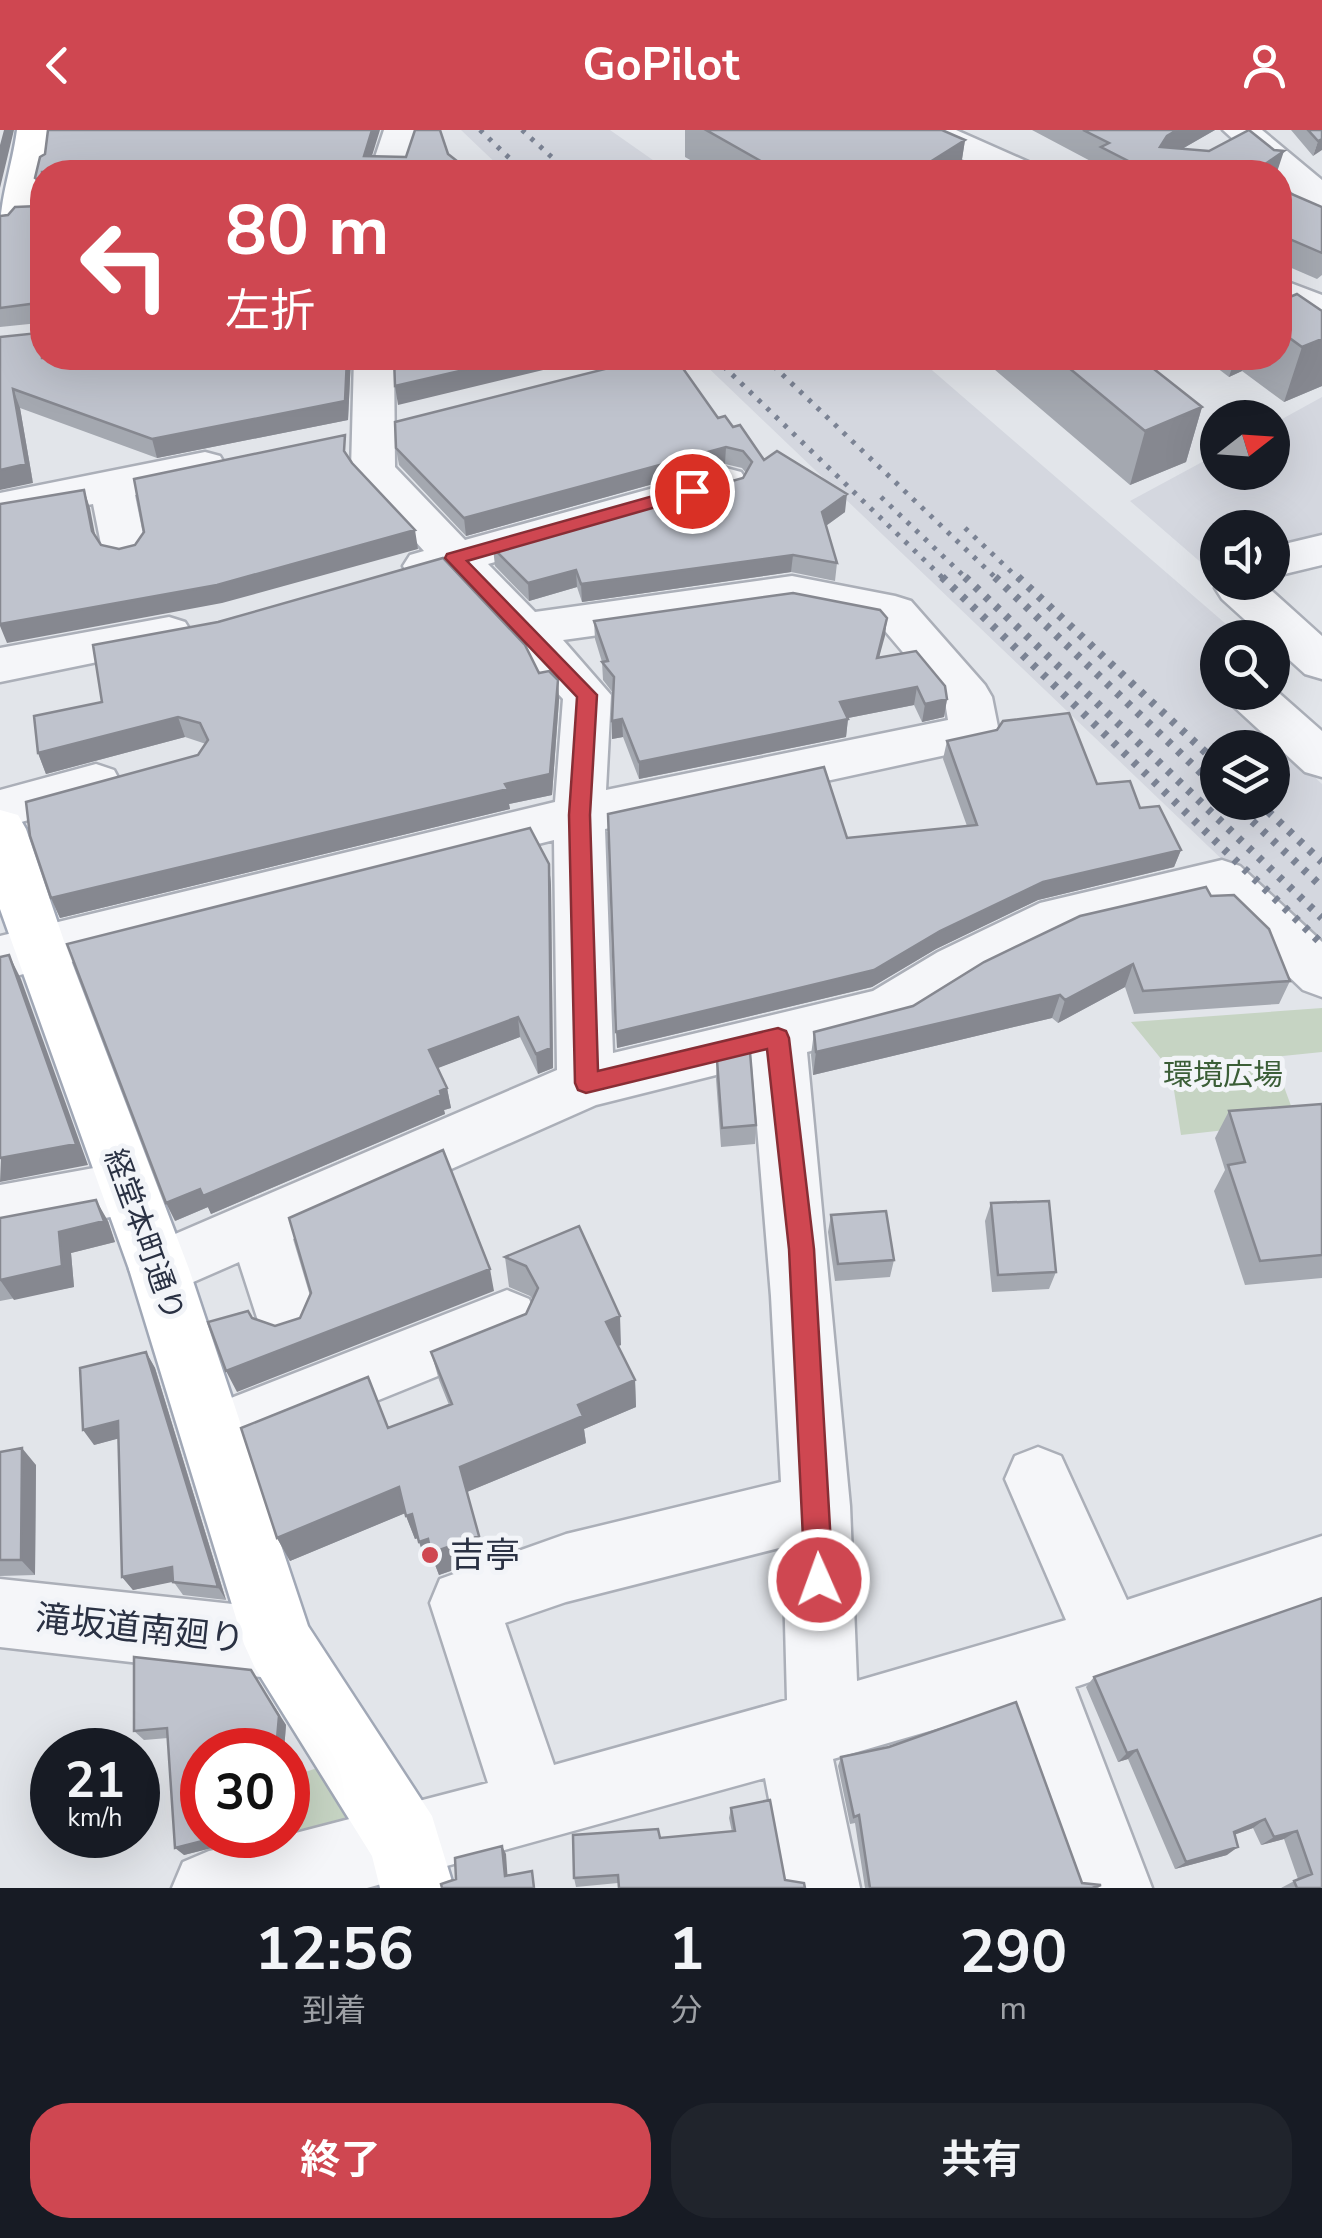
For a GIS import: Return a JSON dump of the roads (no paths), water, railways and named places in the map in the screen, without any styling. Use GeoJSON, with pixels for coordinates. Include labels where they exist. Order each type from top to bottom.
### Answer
{"type":"FeatureCollection","features":[{"type":"Feature","properties":{"kind":"main road"},"geometry":{"type":"LineString","coordinates":[[16,202],[36,130]]}},
{"type":"Feature","properties":{"kind":"main road","name":"経堂本町通り"},"geometry":{"type":"LineString","coordinates":[[0,830],[19,952],[159,1270],[279,1644],[412,1865]]}},
{"type":"Feature","properties":{"kind":"street"},"geometry":{"type":"LineString","coordinates":[[392,160],[402,130]]}},
{"type":"Feature","properties":{"kind":"street"},"geometry":{"type":"LineString","coordinates":[[927,130],[993,160]]}},
{"type":"Feature","properties":{"kind":"street"},"geometry":{"type":"LineString","coordinates":[[1286,130],[1322,164]]}},
{"type":"Feature","properties":{"kind":"street"},"geometry":{"type":"LineString","coordinates":[[1235,138],[1266,160]]}},
{"type":"Feature","properties":{"kind":"street"},"geometry":{"type":"LineString","coordinates":[[1292,178],[1322,199]]}},
{"type":"Feature","properties":{"kind":"street"},"geometry":{"type":"LineString","coordinates":[[1292,296],[1322,310]]}},
{"type":"Feature","properties":{"kind":"street"},"geometry":{"type":"LineString","coordinates":[[375,370],[370,430],[373,470],[588,695],[579,815],[586,1083]]}},
{"type":"Feature","properties":{"kind":"street"},"geometry":{"type":"LineString","coordinates":[[0,506],[243,458]]}},
{"type":"Feature","properties":{"kind":"street"},"geometry":{"type":"LineString","coordinates":[[377,580],[726,482]]}},
{"type":"Feature","properties":{"kind":"street"},"geometry":{"type":"LineString","coordinates":[[112,486],[124,549]]}},
{"type":"Feature","properties":{"kind":"street"},"geometry":{"type":"LineString","coordinates":[[1290,558],[1322,550]]}},
{"type":"Feature","properties":{"kind":"street"},"geometry":{"type":"LineString","coordinates":[[19,952],[579,815],[975,732],[968,697],[895,612],[792,592],[522,630]]}},
{"type":"Feature","properties":{"kind":"street"},"geometry":{"type":"LineString","coordinates":[[1252,600],[1322,662]]}},
{"type":"Feature","properties":{"kind":"street"},"geometry":{"type":"LineString","coordinates":[[0,664],[204,626]]}},
{"type":"Feature","properties":{"kind":"street"},"geometry":{"type":"LineString","coordinates":[[1268,710],[1322,759]]}},
{"type":"Feature","properties":{"kind":"street"},"geometry":{"type":"LineString","coordinates":[[0,809],[148,769]]}},
{"type":"Feature","properties":{"kind":"street"},"geometry":{"type":"LineString","coordinates":[[159,1270],[586,1083],[887,1010],[957,966],[1059,918],[1222,880],[1322,974]]}},
{"type":"Feature","properties":{"kind":"street"},"geometry":{"type":"LineString","coordinates":[[778,1038],[801,1249],[817,1506],[808,1731],[823,1888]]}},
{"type":"Feature","properties":{"kind":"street"},"geometry":{"type":"LineString","coordinates":[[0,1210],[126,1188]]}},
{"type":"Feature","properties":{"kind":"street"},"geometry":{"type":"LineString","coordinates":[[258,1227],[285,1316]]}},
{"type":"Feature","properties":{"kind":"street"},"geometry":{"type":"LineString","coordinates":[[213,1436],[508,1319]]}},
{"type":"Feature","properties":{"kind":"street"},"geometry":{"type":"LineString","coordinates":[[1038,1480],[1110,1640]]}},
{"type":"Feature","properties":{"kind":"street"},"geometry":{"type":"LineString","coordinates":[[531,1805],[464,1603],[566,1568],[817,1506]]}},
{"type":"Feature","properties":{"kind":"street"},"geometry":{"type":"LineString","coordinates":[[208,1888],[412,1865],[531,1805],[1032,1666],[1322,1570]]}},
{"type":"Feature","properties":{"kind":"street","name":"滝坂道南廻り"},"geometry":{"type":"LineString","coordinates":[[0,1613],[279,1644]]}},
{"type":"Feature","properties":{"kind":"street"},"geometry":{"type":"LineString","coordinates":[[1032,1666],[1115,1888]]}},
{"type":"Feature","properties":{"kind":"railway"},"geometry":{"type":"LineString","coordinates":[[480,130],[511,160]]}},
{"type":"Feature","properties":{"kind":"railway"},"geometry":{"type":"LineString","coordinates":[[522,130],[555,160]]}},
{"type":"Feature","properties":{"kind":"railway"},"geometry":{"type":"LineString","coordinates":[[727,370],[945,580]]}},
{"type":"Feature","properties":{"kind":"railway"},"geometry":{"type":"LineString","coordinates":[[778,370],[998,580]]}},
{"type":"Feature","properties":{"kind":"railway"},"geometry":{"type":"LineString","coordinates":[[881,497],[968,580]]}},
{"type":"Feature","properties":{"kind":"railway"},"geometry":{"type":"LineString","coordinates":[[965,528],[1020,580]]}},
{"type":"Feature","properties":{"kind":"railway"},"geometry":{"type":"LineString","coordinates":[[942,577],[1322,944]]}},
{"type":"Feature","properties":{"kind":"railway"},"geometry":{"type":"LineString","coordinates":[[965,577],[1322,918]]}},
{"type":"Feature","properties":{"kind":"railway"},"geometry":{"type":"LineString","coordinates":[[995,577],[1200,772]]}},
{"type":"Feature","properties":{"kind":"railway"},"geometry":{"type":"LineString","coordinates":[[1018,577],[1200,747]]}},
{"type":"Feature","properties":{"kind":"railway"},"geometry":{"type":"LineString","coordinates":[[1251,820],[1322,887]]}},
{"type":"Feature","properties":{"kind":"railway"},"geometry":{"type":"LineString","coordinates":[[1277,820],[1322,862]]}},
{"type":"Feature","properties":{"kind":"place","name":"吉亭"},"geometry":{"type":"Point","coordinates":[430,1555]}},
{"type":"Feature","properties":{"kind":"park label","name":"環境広場"},"geometry":{"type":"Point","coordinates":[1223,1075]}}]}
